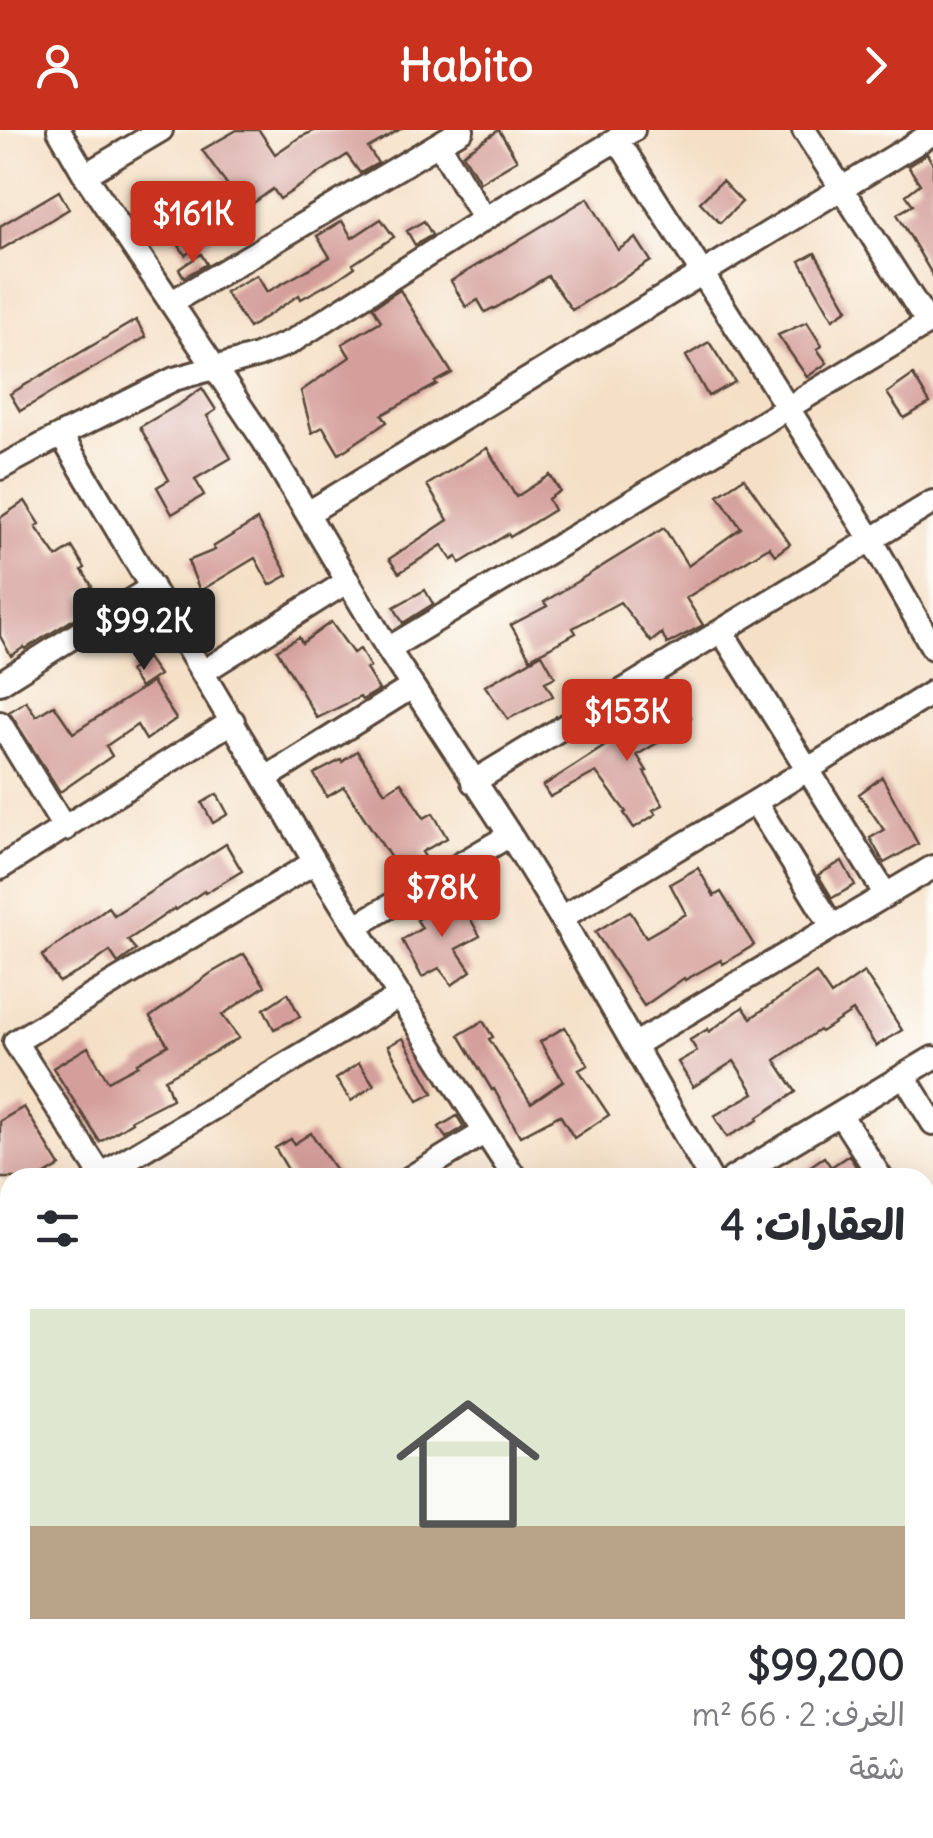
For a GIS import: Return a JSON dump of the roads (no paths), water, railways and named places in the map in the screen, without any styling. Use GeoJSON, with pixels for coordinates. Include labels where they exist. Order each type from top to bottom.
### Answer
{"type":"FeatureCollection","features":[{"type":"Feature","properties":{"kind":"street"},"geometry":{"type":"LineString","coordinates":[[60,130],[264,441],[388,648],[510,835],[704,1168]]}},
{"type":"Feature","properties":{"kind":"street"},"geometry":{"type":"LineString","coordinates":[[86,174],[161,130]]}},
{"type":"Feature","properties":{"kind":"street"},"geometry":{"type":"LineString","coordinates":[[172,302],[462,130]]}},
{"type":"Feature","properties":{"kind":"street"},"geometry":{"type":"LineString","coordinates":[[388,648],[930,321],[804,130]]}},
{"type":"Feature","properties":{"kind":"street"},"geometry":{"type":"LineString","coordinates":[[308,512],[933,133]]}},
{"type":"Feature","properties":{"kind":"street"},"geometry":{"type":"LineString","coordinates":[[1,464],[174,379],[291,342],[625,135],[702,273],[871,539],[933,648]]}},
{"type":"Feature","properties":{"kind":"street"},"geometry":{"type":"LineString","coordinates":[[439,144],[484,220]]}},
{"type":"Feature","properties":{"kind":"street"},"geometry":{"type":"LineString","coordinates":[[61,435],[315,862],[508,1168]]}},
{"type":"Feature","properties":{"kind":"street"},"geometry":{"type":"LineString","coordinates":[[474,782],[933,502]]}},
{"type":"Feature","properties":{"kind":"street"},"geometry":{"type":"LineString","coordinates":[[203,672],[348,580]]}},
{"type":"Feature","properties":{"kind":"street"},"geometry":{"type":"LineString","coordinates":[[0,683],[152,587]]}},
{"type":"Feature","properties":{"kind":"street"},"geometry":{"type":"LineString","coordinates":[[722,632],[886,894]]}},
{"type":"Feature","properties":{"kind":"street"},"geometry":{"type":"LineString","coordinates":[[266,778],[412,686]]}},
{"type":"Feature","properties":{"kind":"street"},"geometry":{"type":"LineString","coordinates":[[560,918],[933,692]]}},
{"type":"Feature","properties":{"kind":"street"},"geometry":{"type":"LineString","coordinates":[[0,868],[232,721]]}},
{"type":"Feature","properties":{"kind":"street"},"geometry":{"type":"LineString","coordinates":[[0,723],[65,828]]}},
{"type":"Feature","properties":{"kind":"street"},"geometry":{"type":"LineString","coordinates":[[756,802],[832,926]]}},
{"type":"Feature","properties":{"kind":"street"},"geometry":{"type":"LineString","coordinates":[[356,926],[510,835]]}},
{"type":"Feature","properties":{"kind":"street"},"geometry":{"type":"LineString","coordinates":[[94,1168],[7,1047],[315,862]]}},
{"type":"Feature","properties":{"kind":"street"},"geometry":{"type":"LineString","coordinates":[[634,1044],[933,867]]}},
{"type":"Feature","properties":{"kind":"street"},"geometry":{"type":"LineString","coordinates":[[113,1168],[400,996]]}},
{"type":"Feature","properties":{"kind":"street"},"geometry":{"type":"LineString","coordinates":[[751,1168],[933,1058]]}},
{"type":"Feature","properties":{"kind":"street"},"geometry":{"type":"LineString","coordinates":[[904,1076],[933,1124]]}},
{"type":"Feature","properties":{"kind":"street"},"geometry":{"type":"LineString","coordinates":[[840,1114],[875,1168]]}},
{"type":"Feature","properties":{"kind":"street"},"geometry":{"type":"LineString","coordinates":[[426,1168],[485,1132]]}}]}
